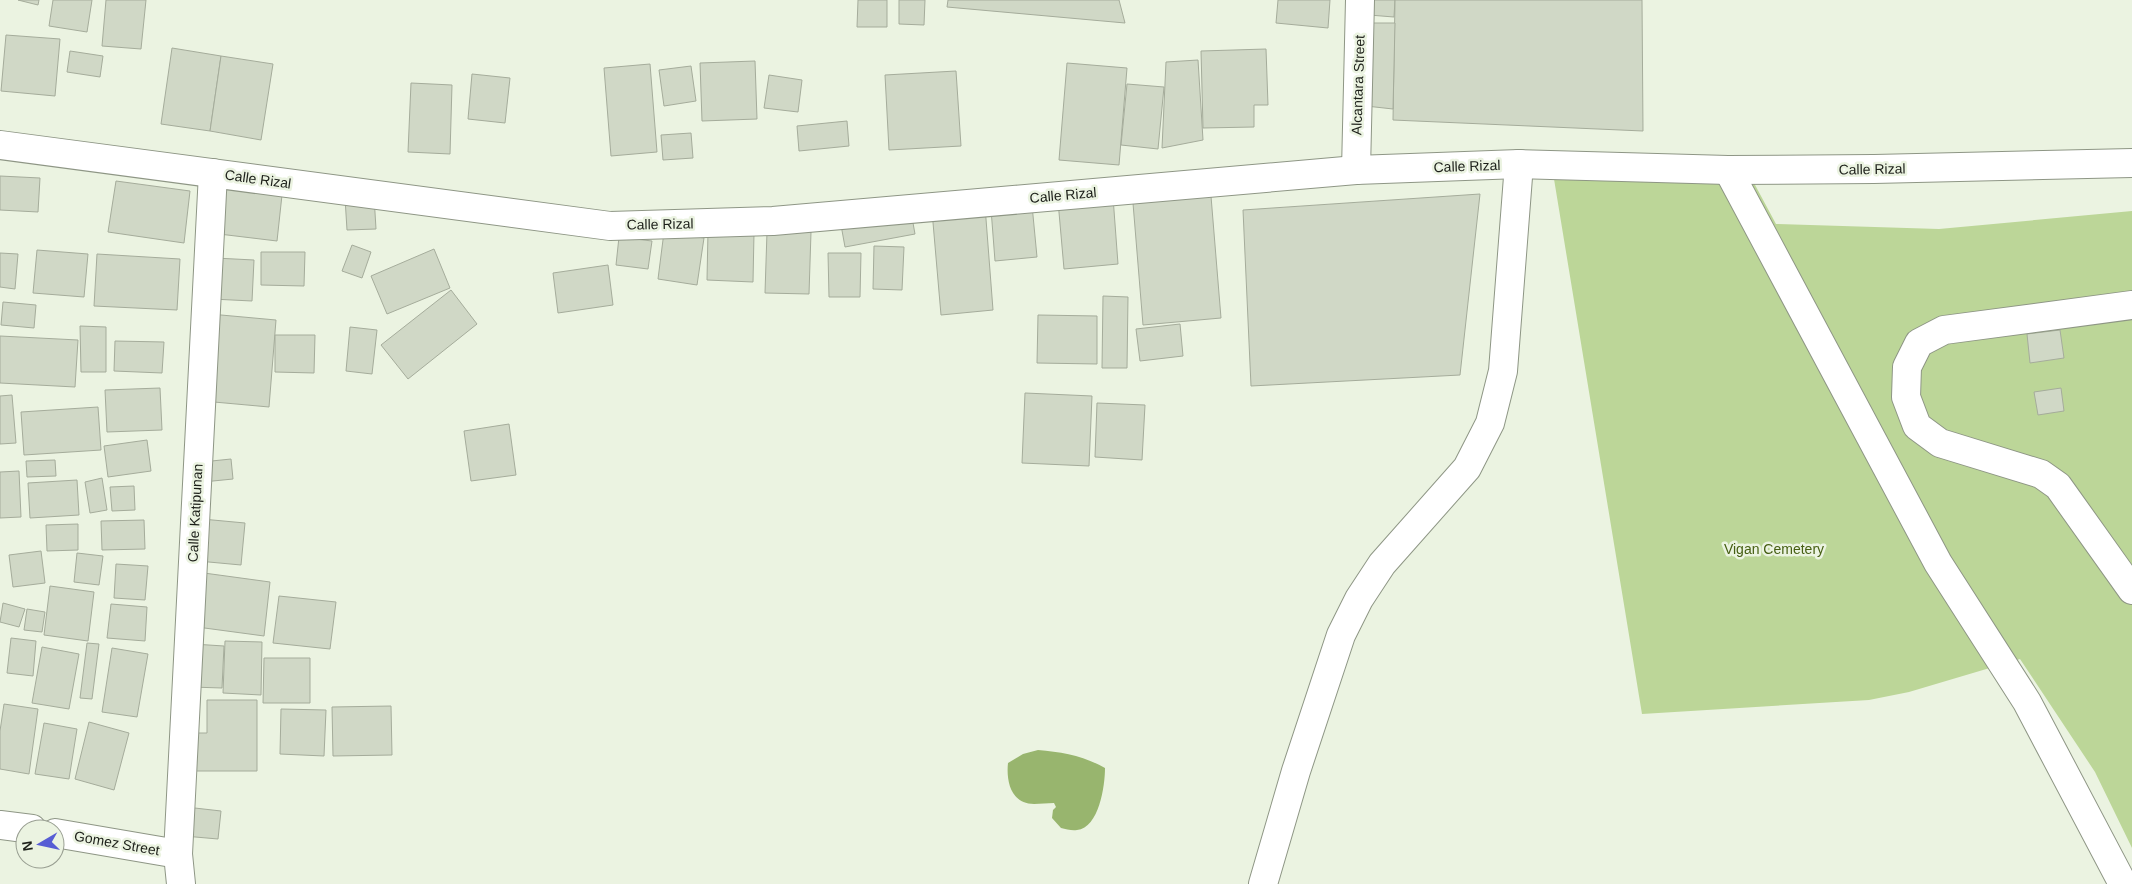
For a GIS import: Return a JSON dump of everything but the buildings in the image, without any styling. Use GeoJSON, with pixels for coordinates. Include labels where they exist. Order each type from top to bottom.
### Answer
{"type":"FeatureCollection","features":[{"type":"Feature","properties":{"kind":"main road","name":"Alcantara Street"},"geometry":{"type":"LineString","coordinates":[[1356,170],[1360,0]]}},
{"type":"Feature","properties":{"kind":"main road","name":"Calle Rizal"},"geometry":{"type":"LineString","coordinates":[[0,145],[610,226],[773,222],[988,201],[1356,170],[1518,164],[1728,170],[1874,169],[2132,163]]}},
{"type":"Feature","properties":{"kind":"main road"},"geometry":{"type":"LineString","coordinates":[[1263,884],[1296,770],[1341,635],[1355,606],[1382,564],[1467,468],[1490,423],[1503,371],[1518,164]]}},
{"type":"Feature","properties":{"kind":"main road"},"geometry":{"type":"LineString","coordinates":[[1728,170],[1938,562],[2027,702],[2122,884]]}},
{"type":"Feature","properties":{"kind":"main road","name":"Calle Katipunan"},"geometry":{"type":"LineString","coordinates":[[181,884],[178,854],[213,173]]}},
{"type":"Feature","properties":{"kind":"main road"},"geometry":{"type":"LineString","coordinates":[[2132,305],[1944,330],[1919,343],[1907,366],[1906,397],[1917,426],[1940,442],[2041,474],[2058,486],[2132,590]]}},
{"type":"Feature","properties":{"kind":"main road"},"geometry":{"type":"LineString","coordinates":[[0,825],[15,827]]}},
{"type":"Feature","properties":{"kind":"main road","name":"Gomez Street"},"geometry":{"type":"LineString","coordinates":[[65,835],[178,854]]}},
{"type":"Feature","properties":{"kind":"green space","name":"Vigan Cemetery"},"geometry":{"type":"Polygon","coordinates":[[[1554,179],[1754,183],[1776,224],[1939,229],[2132,211],[2132,848],[2095,772],[2020,659],[1909,692],[1869,700],[1642,714],[1554,179]]]}},
{"type":"Feature","properties":{"kind":"shaded area"},"geometry":{"type":"Polygon","coordinates":[[[1038,750],[1073,755],[1105,768],[1104,785],[1096,814],[1085,828],[1069,830],[1061,828],[1052,818],[1053,810],[1056,807],[1054,803],[1026,803],[1015,796],[1009,784],[1008,763],[1023,754],[1038,750]]]}}]}
